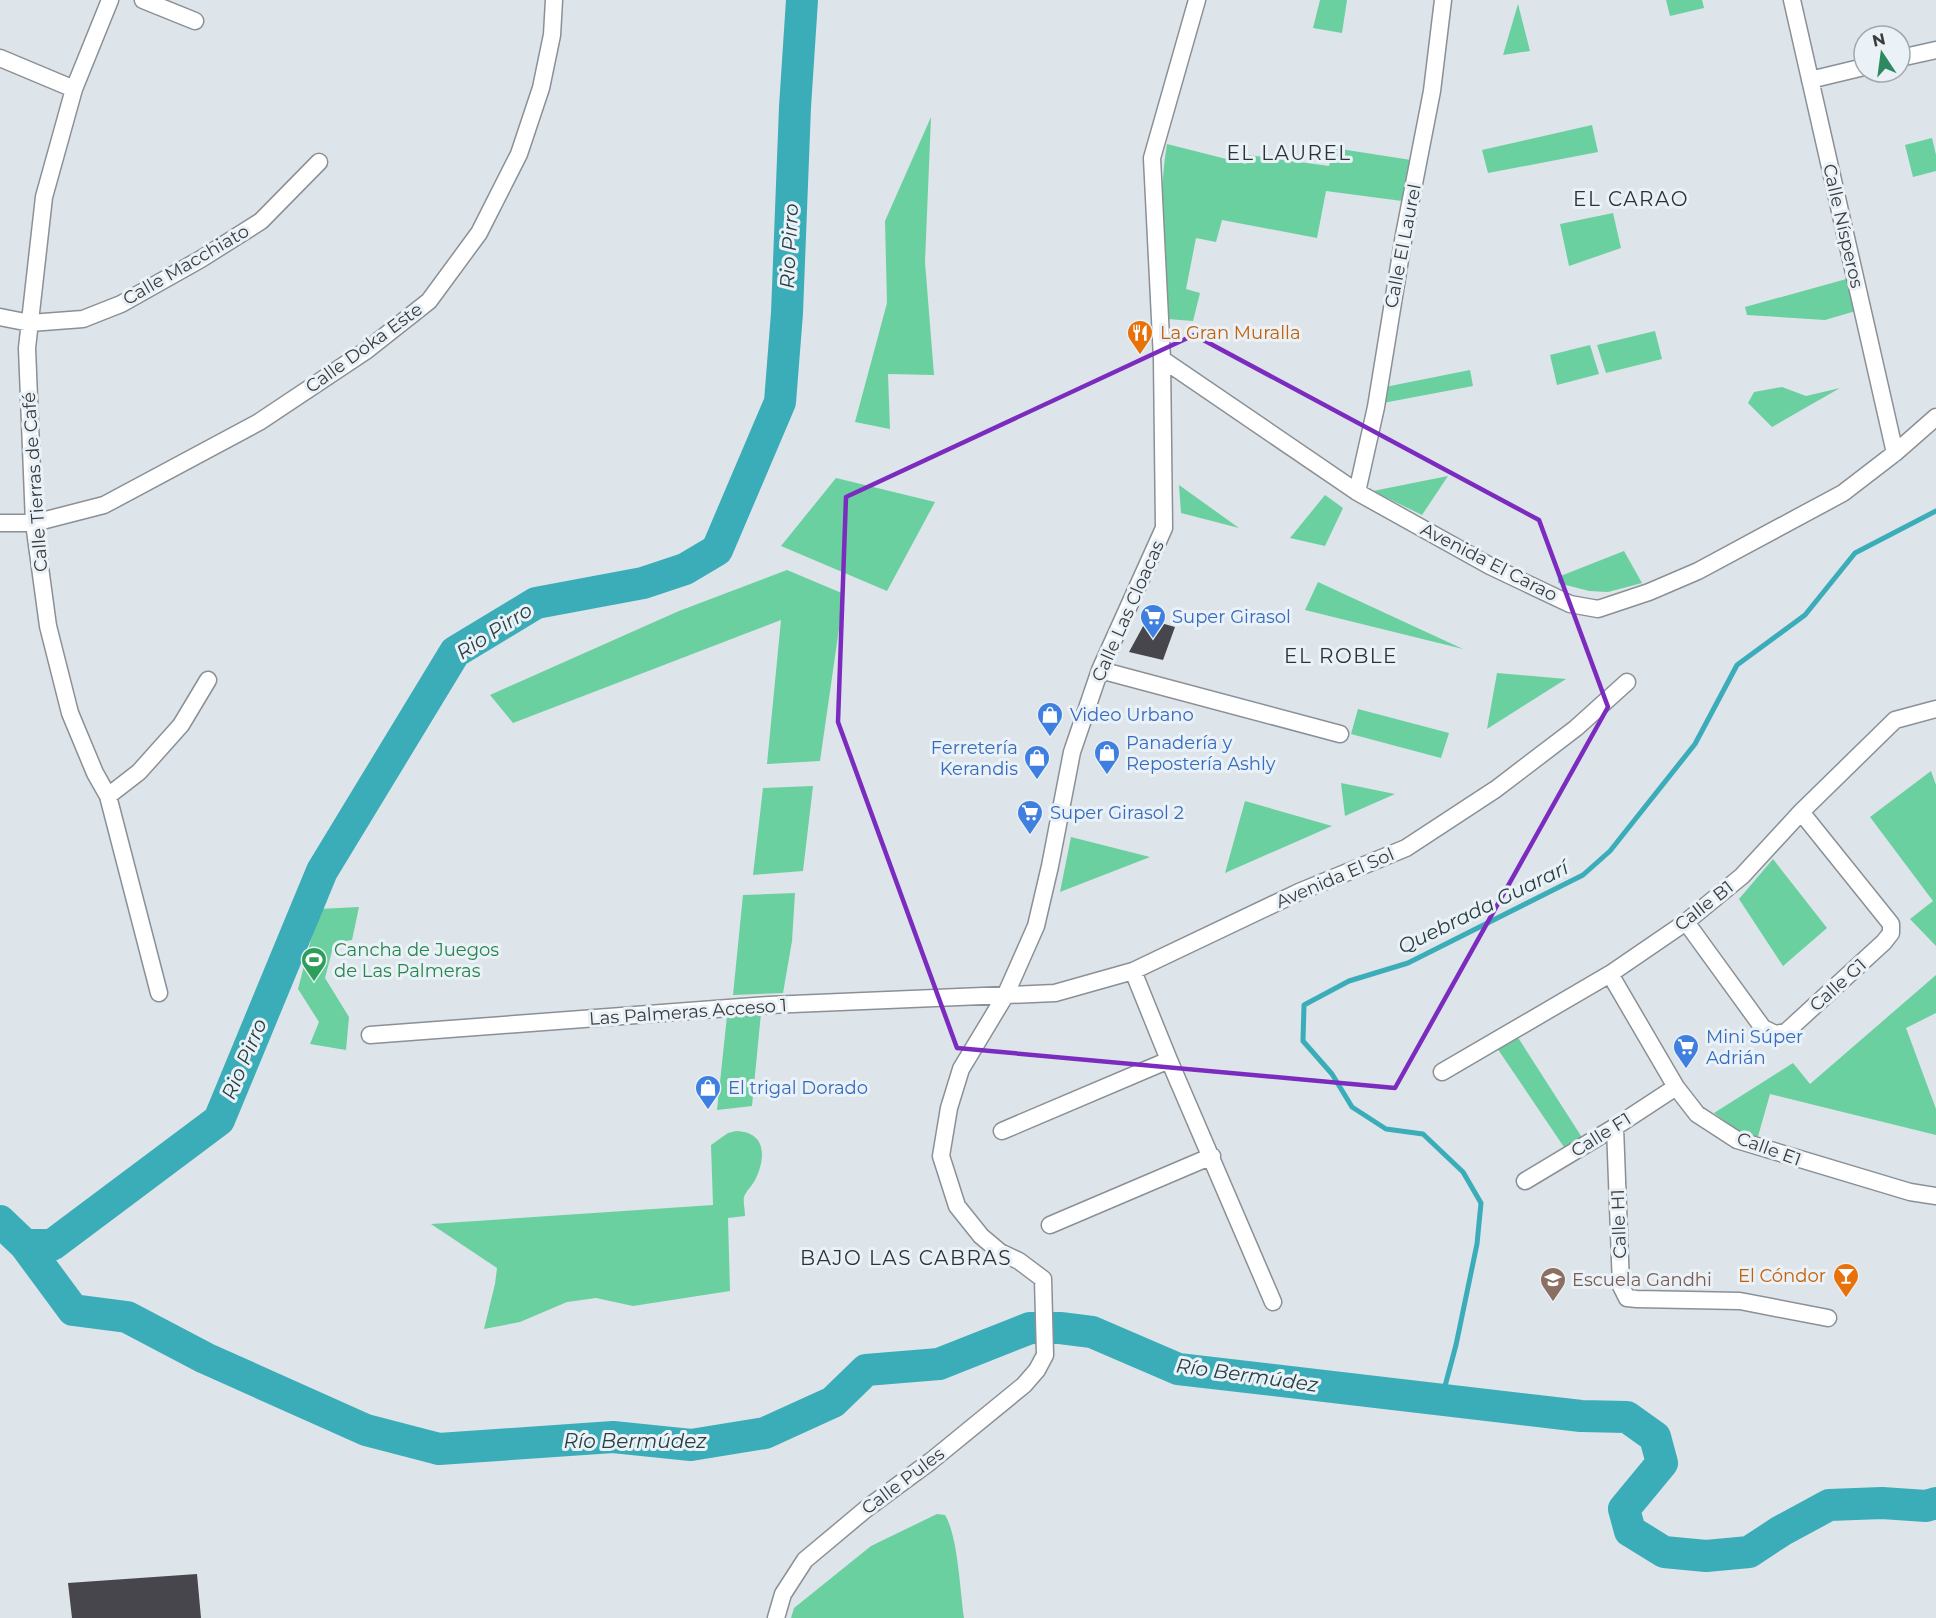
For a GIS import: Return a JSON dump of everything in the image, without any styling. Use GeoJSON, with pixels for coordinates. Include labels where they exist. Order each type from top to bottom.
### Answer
{"type":"FeatureCollection","features":[{"type":"Feature","properties":{"kind":"street","name":"Calle Tierras de Café"},"geometry":{"type":"LineString","coordinates":[[110,0],[75,89],[44,197],[27,348],[34,523],[48,626],[70,713],[95,773],[108,796],[159,993]]}},
{"type":"Feature","properties":{"kind":"street"},"geometry":{"type":"LineString","coordinates":[[143,0],[195,21]]}},
{"type":"Feature","properties":{"kind":"street","name":"Calle Doka Este"},"geometry":{"type":"LineString","coordinates":[[0,523],[34,523],[104,505],[259,422],[368,350],[429,301],[479,233],[519,154],[541,88],[552,35],[554,0]]}},
{"type":"Feature","properties":{"kind":"street","name":"Calle Las Cloacas"},"geometry":{"type":"LineString","coordinates":[[1045,1355],[1043,1280],[1032,1269],[1000,1252],[981,1236],[957,1206],[941,1156],[949,1108],[961,1069],[1005,996],[1036,927],[1072,752],[1100,670],[1164,528],[1162,359],[1152,158],[1197,0]]}},
{"type":"Feature","properties":{"kind":"street","name":"Calle El Laurel"},"geometry":{"type":"LineString","coordinates":[[1357,492],[1376,407],[1404,235],[1430,103],[1443,0]]}},
{"type":"Feature","properties":{"kind":"street","name":"Calle Nísperos"},"geometry":{"type":"LineString","coordinates":[[1792,0],[1895,453]]}},
{"type":"Feature","properties":{"kind":"street"},"geometry":{"type":"LineString","coordinates":[[1912,55],[1936,50]]}},
{"type":"Feature","properties":{"kind":"street"},"geometry":{"type":"LineString","coordinates":[[0,58],[75,89]]}},
{"type":"Feature","properties":{"kind":"street"},"geometry":{"type":"LineString","coordinates":[[1810,80],[1852,70]]}},
{"type":"Feature","properties":{"kind":"street","name":"Calle Macchiato"},"geometry":{"type":"LineString","coordinates":[[0,317],[30,323],[83,319],[121,304],[201,259],[261,221],[319,162]]}},
{"type":"Feature","properties":{"kind":"street","name":"Avenida El Carao"},"geometry":{"type":"LineString","coordinates":[[1162,359],[1357,492],[1490,566],[1569,603],[1598,609],[1649,592],[1698,571],[1843,493],[1895,453],[1936,417]]}},
{"type":"Feature","properties":{"kind":"street"},"geometry":{"type":"LineString","coordinates":[[1100,670],[1340,734]]}},
{"type":"Feature","properties":{"kind":"street"},"geometry":{"type":"LineString","coordinates":[[108,796],[139,772],[181,725],[208,680]]}},
{"type":"Feature","properties":{"kind":"street","name":"Avenida El Sol"},"geometry":{"type":"LineString","coordinates":[[1005,996],[1055,993],[1133,971],[1299,892],[1406,848],[1496,789],[1576,728],[1627,682]]}},
{"type":"Feature","properties":{"kind":"street","name":"Calle B1"},"geometry":{"type":"LineString","coordinates":[[1442,1072],[1610,974],[1686,921],[1742,876],[1801,812],[1895,720],[1936,709]]}},
{"type":"Feature","properties":{"kind":"street","name":"Calle G1"},"geometry":{"type":"LineString","coordinates":[[1686,921],[1763,1028],[1775,1034],[1786,1032],[1884,942],[1891,933],[1891,924],[1801,812]]}},
{"type":"Feature","properties":{"kind":"street"},"geometry":{"type":"LineString","coordinates":[[1133,971],[1273,1302]]}},
{"type":"Feature","properties":{"kind":"street","name":"Calle E1"},"geometry":{"type":"LineString","coordinates":[[1610,974],[1676,1087],[1697,1114],[1737,1140],[1910,1192],[1936,1196]]}},
{"type":"Feature","properties":{"kind":"street","name":"Las Palmeras Acceso 1"},"geometry":{"type":"LineString","coordinates":[[370,1035],[769,1005],[1005,996]]}},
{"type":"Feature","properties":{"kind":"street"},"geometry":{"type":"LineString","coordinates":[[1002,1131],[1169,1060]]}},
{"type":"Feature","properties":{"kind":"street","name":"Calle F1"},"geometry":{"type":"LineString","coordinates":[[1525,1181],[1676,1087]]}},
{"type":"Feature","properties":{"kind":"street","name":"Calle H1"},"geometry":{"type":"LineString","coordinates":[[1615,1127],[1622,1286],[1627,1298],[1740,1301],[1828,1318]]}},
{"type":"Feature","properties":{"kind":"street"},"geometry":{"type":"LineString","coordinates":[[1050,1225],[1212,1156]]}},
{"type":"Feature","properties":{"kind":"street","name":"Calle Pules"},"geometry":{"type":"LineString","coordinates":[[776,1618],[783,1594],[805,1560],[1024,1385],[1037,1370],[1045,1355]]}},
{"type":"Feature","properties":{"kind":"highlighted area"},"geometry":{"type":"Polygon","coordinates":[[[1194,335],[1539,520],[1608,707],[1395,1088],[957,1048],[838,722],[846,497],[1194,335]]]}},
{"type":"Feature","properties":{"kind":"green space"},"geometry":{"type":"Polygon","coordinates":[[[1320,0],[1347,0],[1342,33],[1313,28],[1320,0]]]}},
{"type":"Feature","properties":{"kind":"green space"},"geometry":{"type":"Polygon","coordinates":[[[1666,0],[1702,0],[1704,8],[1670,16],[1666,0]]]}},
{"type":"Feature","properties":{"kind":"green space"},"geometry":{"type":"Polygon","coordinates":[[[1518,4],[1530,51],[1503,55],[1518,4]]]}},
{"type":"Feature","properties":{"kind":"green space"},"geometry":{"type":"Polygon","coordinates":[[[931,117],[925,262],[934,375],[888,374],[890,429],[855,422],[887,303],[885,221],[931,117]]]}},
{"type":"Feature","properties":{"kind":"green space"},"geometry":{"type":"Polygon","coordinates":[[[1592,125],[1598,152],[1488,173],[1482,150],[1592,125]]]}},
{"type":"Feature","properties":{"kind":"green space"},"geometry":{"type":"Polygon","coordinates":[[[1932,138],[1936,155],[1936,171],[1913,177],[1905,145],[1932,138]]]}},
{"type":"Feature","properties":{"kind":"green space"},"geometry":{"type":"Polygon","coordinates":[[[1167,144],[1246,164],[1249,155],[1329,166],[1334,148],[1411,160],[1402,201],[1326,191],[1317,238],[1222,220],[1216,242],[1196,238],[1186,289],[1200,293],[1193,321],[1168,319],[1162,209],[1167,144]]]}},
{"type":"Feature","properties":{"kind":"green space"},"geometry":{"type":"Polygon","coordinates":[[[1613,213],[1621,248],[1569,266],[1560,224],[1613,213]]]}},
{"type":"Feature","properties":{"kind":"green space"},"geometry":{"type":"Polygon","coordinates":[[[1850,278],[1859,310],[1825,320],[1747,315],[1745,307],[1850,278]]]}},
{"type":"Feature","properties":{"kind":"green space"},"geometry":{"type":"Polygon","coordinates":[[[1655,331],[1662,359],[1606,373],[1597,345],[1655,331]]]}},
{"type":"Feature","properties":{"kind":"green space"},"geometry":{"type":"Polygon","coordinates":[[[1590,345],[1599,374],[1557,385],[1550,355],[1590,345]]]}},
{"type":"Feature","properties":{"kind":"green space"},"geometry":{"type":"Polygon","coordinates":[[[1470,370],[1473,386],[1383,403],[1385,387],[1470,370]]]}},
{"type":"Feature","properties":{"kind":"green space"},"geometry":{"type":"Polygon","coordinates":[[[1782,387],[1806,396],[1840,388],[1772,427],[1748,403],[1754,392],[1782,387]]]}},
{"type":"Feature","properties":{"kind":"green space"},"geometry":{"type":"Polygon","coordinates":[[[1448,476],[1422,515],[1373,491],[1448,476]]]}},
{"type":"Feature","properties":{"kind":"green space"},"geometry":{"type":"Polygon","coordinates":[[[836,478],[935,502],[887,591],[781,546],[836,478]]]}},
{"type":"Feature","properties":{"kind":"green space"},"geometry":{"type":"Polygon","coordinates":[[[1179,485],[1239,528],[1181,513],[1179,485]]]}},
{"type":"Feature","properties":{"kind":"green space"},"geometry":{"type":"Polygon","coordinates":[[[1325,495],[1343,508],[1325,546],[1290,538],[1325,495]]]}},
{"type":"Feature","properties":{"kind":"green space"},"geometry":{"type":"Polygon","coordinates":[[[1624,551],[1642,583],[1608,592],[1589,591],[1558,583],[1558,577],[1624,551]]]}},
{"type":"Feature","properties":{"kind":"green space"},"geometry":{"type":"Polygon","coordinates":[[[787,570],[844,594],[820,761],[767,764],[781,620],[513,723],[490,695],[679,611],[787,570]]]}},
{"type":"Feature","properties":{"kind":"green space"},"geometry":{"type":"Polygon","coordinates":[[[1318,582],[1463,649],[1305,610],[1318,582]]]}},
{"type":"Feature","properties":{"kind":"green space"},"geometry":{"type":"Polygon","coordinates":[[[1497,673],[1566,679],[1487,729],[1497,673]]]}},
{"type":"Feature","properties":{"kind":"green space"},"geometry":{"type":"Polygon","coordinates":[[[1358,709],[1449,733],[1441,758],[1351,734],[1358,709]]]}},
{"type":"Feature","properties":{"kind":"green space"},"geometry":{"type":"Polygon","coordinates":[[[1931,771],[1936,785],[1936,946],[1910,919],[1933,901],[1870,817],[1931,771]]]}},
{"type":"Feature","properties":{"kind":"green space"},"geometry":{"type":"Polygon","coordinates":[[[1341,783],[1395,794],[1345,816],[1341,783]]]}},
{"type":"Feature","properties":{"kind":"green space"},"geometry":{"type":"Polygon","coordinates":[[[813,786],[803,871],[753,875],[763,788],[813,786]]]}},
{"type":"Feature","properties":{"kind":"green space"},"geometry":{"type":"Polygon","coordinates":[[[1245,801],[1332,826],[1225,873],[1245,801]]]}},
{"type":"Feature","properties":{"kind":"green space"},"geometry":{"type":"Polygon","coordinates":[[[1071,837],[1150,857],[1060,892],[1071,837]]]}},
{"type":"Feature","properties":{"kind":"green space"},"geometry":{"type":"Polygon","coordinates":[[[1773,859],[1827,928],[1783,966],[1739,899],[1773,859]]]}},
{"type":"Feature","properties":{"kind":"green space"},"geometry":{"type":"Polygon","coordinates":[[[795,893],[792,941],[783,993],[733,995],[743,895],[795,893]]]}},
{"type":"Feature","properties":{"kind":"green space","name":"Cancha de Juegos de Las Palmeras"},"geometry":{"type":"Polygon","coordinates":[[[359,907],[352,940],[334,943],[325,978],[349,1017],[346,1050],[310,1044],[319,1022],[298,989],[319,909],[359,907]]]}},
{"type":"Feature","properties":{"kind":"green space"},"geometry":{"type":"Polygon","coordinates":[[[1936,975],[1936,1013],[1906,1028],[1936,1109],[1936,1135],[1770,1094],[1757,1140],[1737,1130],[1714,1113],[1793,1063],[1810,1084],[1936,975]]]}},
{"type":"Feature","properties":{"kind":"green space"},"geometry":{"type":"Polygon","coordinates":[[[761,1013],[752,1106],[717,1110],[727,1016],[761,1013]]]}},
{"type":"Feature","properties":{"kind":"green space"},"geometry":{"type":"Polygon","coordinates":[[[1517,1036],[1583,1139],[1566,1150],[1497,1048],[1517,1036]]]}},
{"type":"Feature","properties":{"kind":"green space"},"geometry":{"type":"Polygon","coordinates":[[[736,1131],[754,1136],[759,1141],[762,1155],[759,1172],[744,1197],[745,1216],[728,1218],[730,1291],[633,1306],[596,1298],[567,1302],[520,1322],[484,1329],[497,1268],[431,1224],[713,1205],[711,1145],[728,1133],[736,1131]]]}},
{"type":"Feature","properties":{"kind":"green space"},"geometry":{"type":"Polygon","coordinates":[[[937,1514],[945,1515],[953,1536],[964,1618],[791,1618],[794,1608],[871,1546],[937,1514]]]}},
{"type":"Feature","properties":{"kind":"building","name":"Super Girasol"},"geometry":{"type":"Polygon","coordinates":[[[1147,619],[1175,627],[1163,660],[1129,652],[1147,619]]]}},
{"type":"Feature","properties":{"kind":"building"},"geometry":{"type":"Polygon","coordinates":[[[197,1574],[201,1618],[72,1618],[68,1583],[197,1574]]]}},
{"type":"Feature","properties":{"kind":"waterway","name":"Rio Pirro"},"geometry":{"type":"LineString","coordinates":[[25,1245],[52,1245],[219,1120],[322,871],[455,652],[536,603],[643,583],[685,569],[717,550],[780,402],[787,313],[795,107],[802,0]]}},
{"type":"Feature","properties":{"kind":"waterway","name":"Quebrada Guararí"},"geometry":{"type":"LineString","coordinates":[[1441,1401],[1456,1345],[1477,1244],[1481,1203],[1463,1172],[1423,1134],[1386,1129],[1352,1107],[1332,1074],[1303,1041],[1304,1005],[1349,981],[1408,963],[1583,875],[1610,851],[1695,744],[1737,665],[1805,615],[1855,553],[1936,511]]}},
{"type":"Feature","properties":{"kind":"waterway","name":"Río Bermúdez"},"geometry":{"type":"LineString","coordinates":[[0,1221],[25,1245],[73,1310],[127,1317],[205,1358],[366,1430],[439,1449],[613,1437],[691,1445],[765,1433],[833,1402],[866,1370],[939,1364],[1030,1328],[1060,1328],[1092,1332],[1178,1369],[1581,1416],[1627,1417],[1655,1437],[1662,1463],[1624,1509],[1630,1531],[1664,1552],[1706,1556],[1749,1552],[1781,1531],[1829,1505],[1882,1503],[1926,1506],[1936,1503]]}},
{"type":"Feature","properties":{"kind":"place","name":"La Gran Muralla"},"geometry":{"type":"Point","coordinates":[1140,356]}},
{"type":"Feature","properties":{"kind":"place","name":"Super Girasol"},"geometry":{"type":"Point","coordinates":[1153,640]}},
{"type":"Feature","properties":{"kind":"place","name":"Video Urbano"},"geometry":{"type":"Point","coordinates":[1050,738]}},
{"type":"Feature","properties":{"kind":"place","name":"Panadería y Repostería Ashly"},"geometry":{"type":"Point","coordinates":[1107,776]}},
{"type":"Feature","properties":{"kind":"place","name":"Ferretería Kerandis"},"geometry":{"type":"Point","coordinates":[1037,781]}},
{"type":"Feature","properties":{"kind":"place","name":"Super Girasol 2"},"geometry":{"type":"Point","coordinates":[1030,836]}},
{"type":"Feature","properties":{"kind":"place","name":"Cancha de Juegos de Las Palmeras"},"geometry":{"type":"Point","coordinates":[314,983]}},
{"type":"Feature","properties":{"kind":"place","name":"Mini Súper Adrián"},"geometry":{"type":"Point","coordinates":[1686,1070]}},
{"type":"Feature","properties":{"kind":"place","name":"El trigal Dorado"},"geometry":{"type":"Point","coordinates":[708,1111]}},
{"type":"Feature","properties":{"kind":"place","name":"El Cóndor"},"geometry":{"type":"Point","coordinates":[1846,1299]}},
{"type":"Feature","properties":{"kind":"place","name":"Escuela Gandhi"},"geometry":{"type":"Point","coordinates":[1553,1303]}},
{"type":"Feature","properties":{"kind":"district","name":"EL LAUREL"},"geometry":{"type":"Point","coordinates":[1289,153]}},
{"type":"Feature","properties":{"kind":"district","name":"EL CARAO"},"geometry":{"type":"Point","coordinates":[1631,199]}},
{"type":"Feature","properties":{"kind":"district","name":"EL ROBLE"},"geometry":{"type":"Point","coordinates":[1341,656]}},
{"type":"Feature","properties":{"kind":"district","name":"BAJO LAS CABRAS"},"geometry":{"type":"Point","coordinates":[906,1258]}}]}
